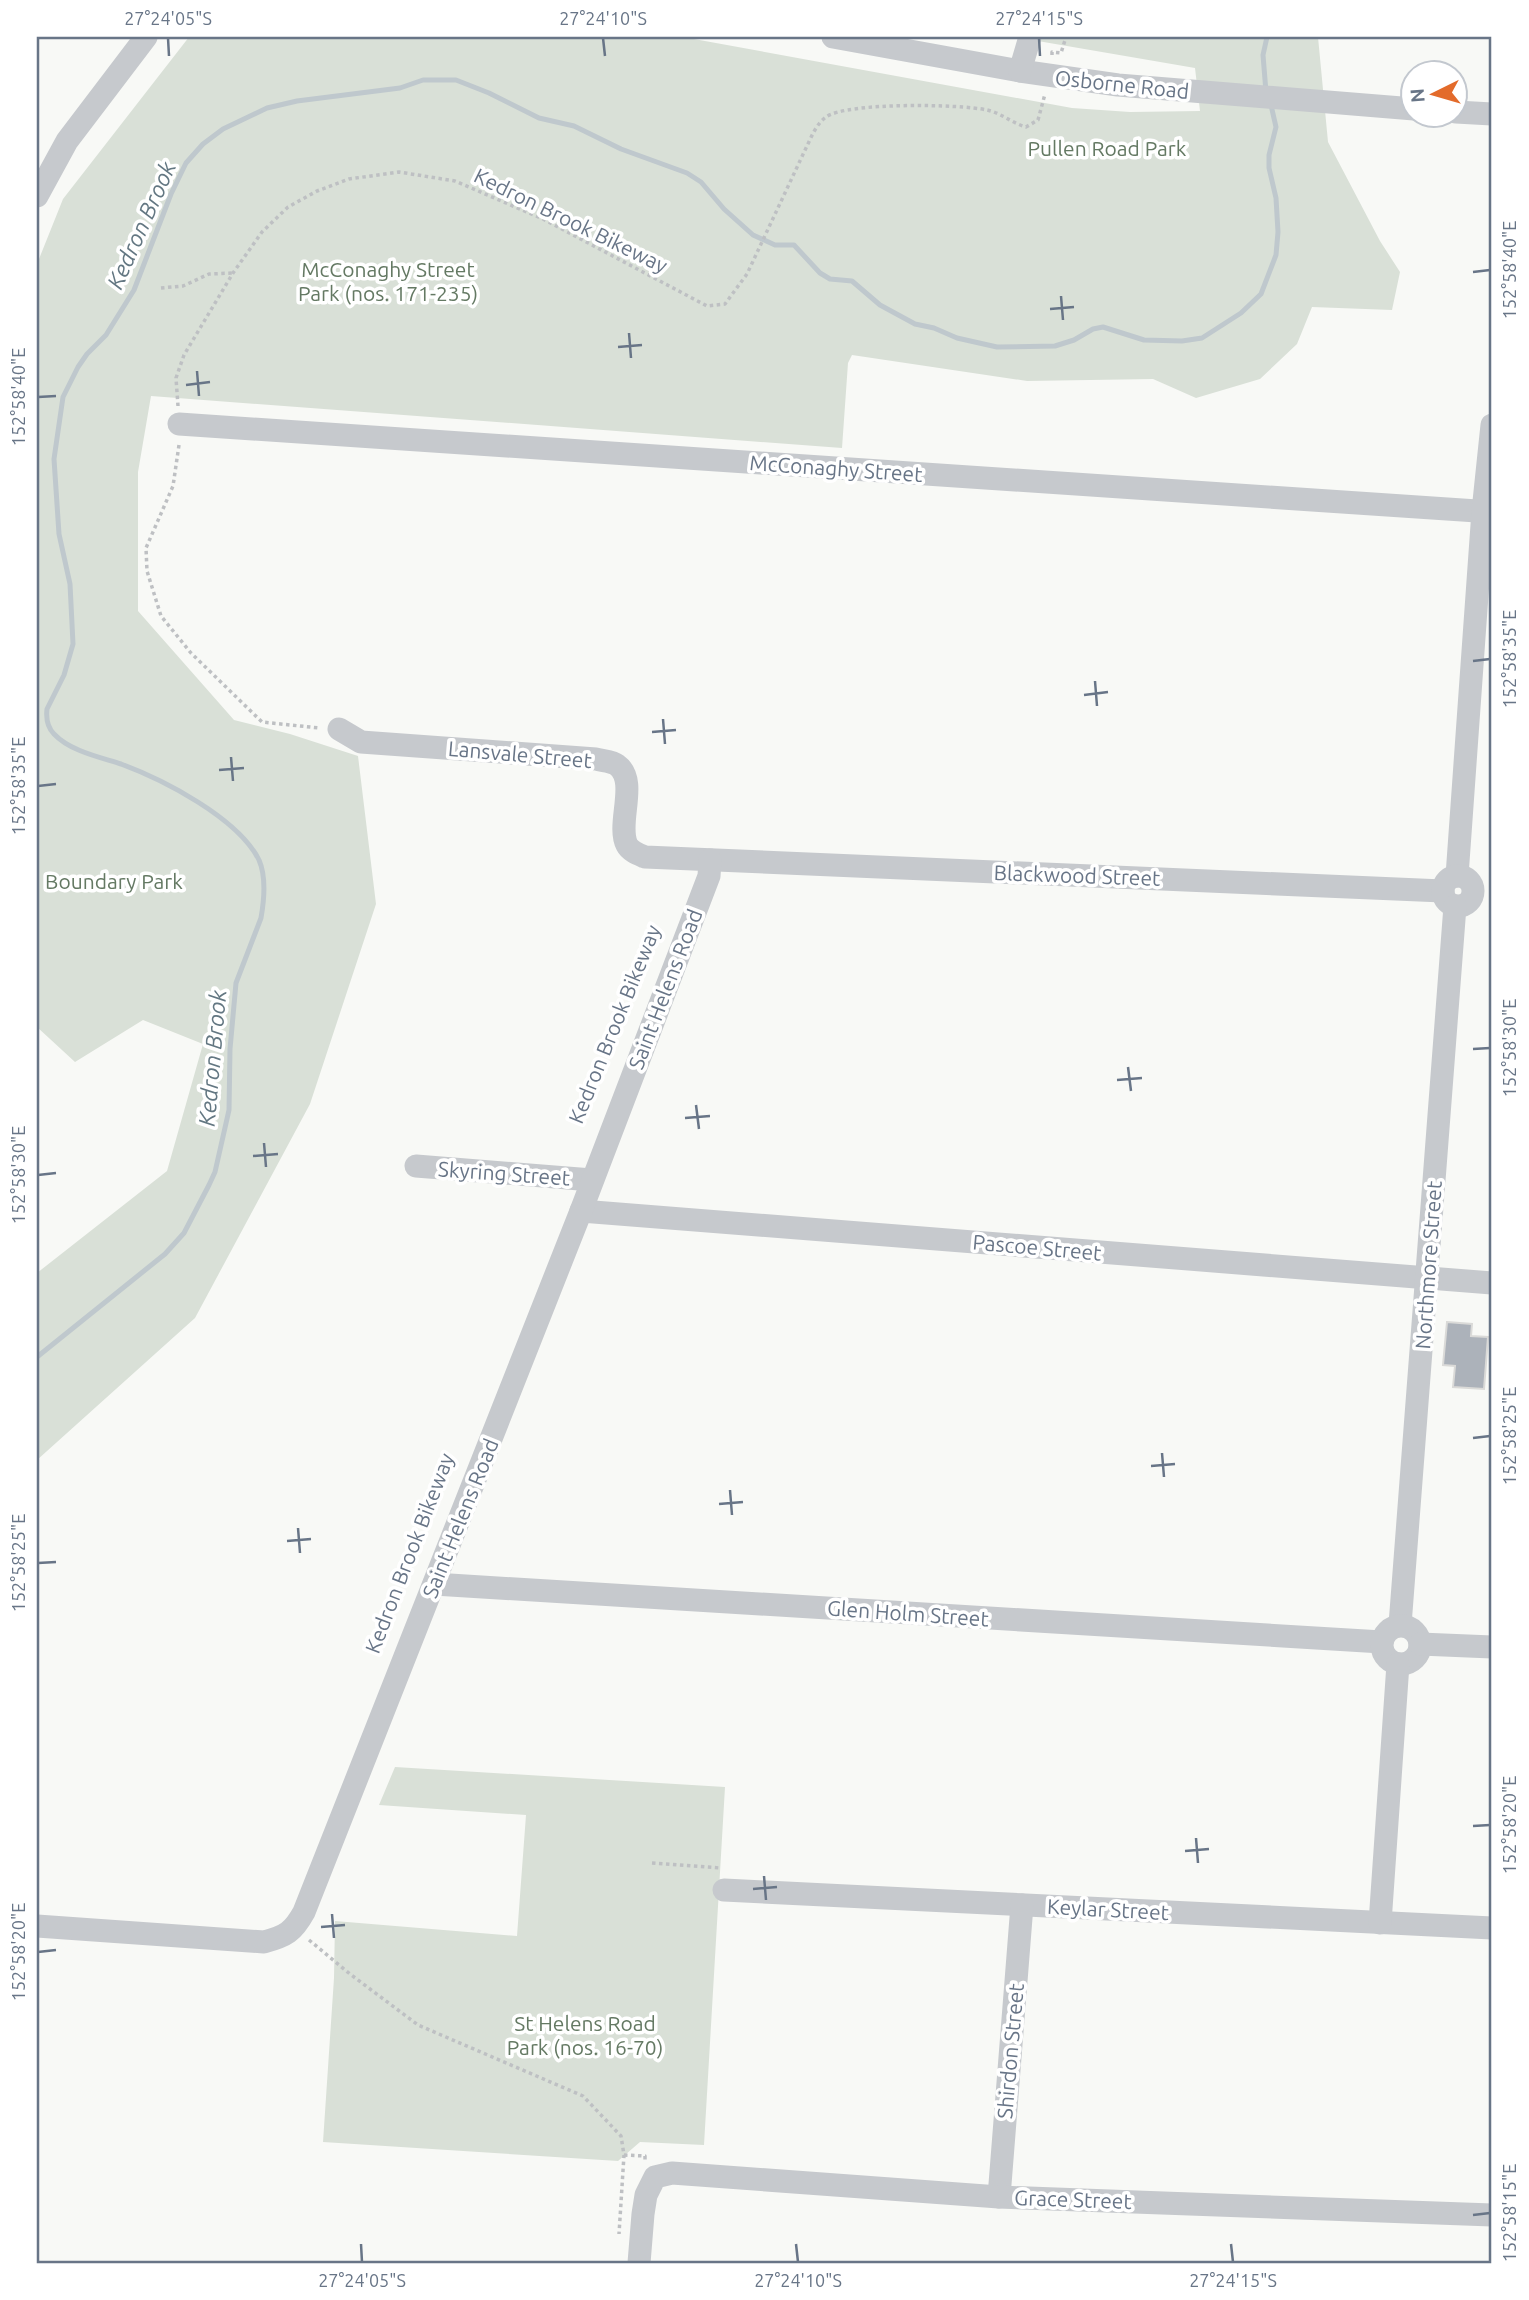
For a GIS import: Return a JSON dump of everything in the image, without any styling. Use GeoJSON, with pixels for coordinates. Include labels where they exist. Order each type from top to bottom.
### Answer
{"type":"FeatureCollection","features":[{"type":"Feature","properties":{"kind":"street"},"geometry":{"type":"LineString","coordinates":[[37,196],[67,141],[146,37]]}},
{"type":"Feature","properties":{"kind":"street","name":"Osborne Road"},"geometry":{"type":"LineString","coordinates":[[833,37],[1020,71],[1118,85],[1400,108]]}},
{"type":"Feature","properties":{"kind":"street"},"geometry":{"type":"LineString","coordinates":[[1020,71],[1030,37]]}},
{"type":"Feature","properties":{"kind":"street"},"geometry":{"type":"LineString","coordinates":[[1470,113],[1492,114]]}},
{"type":"Feature","properties":{"kind":"street","name":"McConaghy Street"},"geometry":{"type":"LineString","coordinates":[[179,424],[1488,512]]}},
{"type":"Feature","properties":{"kind":"street","name":"Northmore Street"},"geometry":{"type":"LineString","coordinates":[[1400,1625],[1427,1278],[1464,892],[1492,425]]}},
{"type":"Feature","properties":{"kind":"street","name":"Lansvale Street"},"geometry":{"type":"LineString","coordinates":[[339,729],[361,741],[596,759],[616,764],[624,771],[627,781],[627,846],[645,857],[710,860]]}},
{"type":"Feature","properties":{"kind":"street","name":"Blackwood Street"},"geometry":{"type":"LineString","coordinates":[[710,860],[1464,892]]}},
{"type":"Feature","properties":{"kind":"street","name":"Saint Helens Road"},"geometry":{"type":"LineString","coordinates":[[295,1928],[304,1912],[581,1211],[709,876],[710,860]]}},
{"type":"Feature","properties":{"kind":"street","name":"Skyring Street"},"geometry":{"type":"LineString","coordinates":[[416,1166],[592,1180]]}},
{"type":"Feature","properties":{"kind":"street","name":"Pascoe Street"},"geometry":{"type":"LineString","coordinates":[[581,1211],[1492,1283]]}},
{"type":"Feature","properties":{"kind":"street","name":"Glen Holm Street"},"geometry":{"type":"LineString","coordinates":[[434,1584],[1382,1642]]}},
{"type":"Feature","properties":{"kind":"street"},"geometry":{"type":"LineString","coordinates":[[1400,1625],[1414,1630],[1420,1644],[1413,1660],[1398,1664],[1385,1656],[1382,1642],[1387,1632],[1400,1625]]}},
{"type":"Feature","properties":{"kind":"street"},"geometry":{"type":"LineString","coordinates":[[1420,1644],[1492,1647]]}},
{"type":"Feature","properties":{"kind":"street"},"geometry":{"type":"LineString","coordinates":[[1380,1923],[1398,1664]]}},
{"type":"Feature","properties":{"kind":"street","name":"Keylar Street"},"geometry":{"type":"LineString","coordinates":[[722,1879],[1022,1905],[1492,1928]]}},
{"type":"Feature","properties":{"kind":"street","name":"Shirdon Street"},"geometry":{"type":"LineString","coordinates":[[999,2197],[1022,1905]]}},
{"type":"Feature","properties":{"kind":"street"},"geometry":{"type":"LineString","coordinates":[[37,1926],[264,1942],[281,1938],[295,1928]]}},
{"type":"Feature","properties":{"kind":"street","name":"Grace Street"},"geometry":{"type":"LineString","coordinates":[[639,2263],[645,2204],[654,2177],[672,2173],[999,2197],[1492,2215]]}},
{"type":"Feature","properties":{"kind":"path"},"geometry":{"type":"LineString","coordinates":[[1051,58],[1052,52],[1061,53],[1066,37]]}},
{"type":"Feature","properties":{"kind":"path","name":"Kedron Brook Bikeway"},"geometry":{"type":"LineString","coordinates":[[339,729],[262,722],[191,653],[161,615],[147,571],[146,548],[173,486],[180,456],[176,377],[184,355],[233,273],[262,232],[288,207],[317,191],[349,179],[399,172],[455,181],[543,219],[708,306],[725,304],[747,274],[806,148],[826,117],[862,108],[956,106],[987,110],[1026,127],[1038,120],[1045,94]]}},
{"type":"Feature","properties":{"kind":"path"},"geometry":{"type":"LineString","coordinates":[[161,288],[183,286],[209,274],[233,273]]}},
{"type":"Feature","properties":{"kind":"path"},"geometry":{"type":"LineString","coordinates":[[653,1863],[722,1879]]}},
{"type":"Feature","properties":{"kind":"path"},"geometry":{"type":"LineString","coordinates":[[295,1928],[418,2025],[583,2095],[621,2136],[624,2155]]}},
{"type":"Feature","properties":{"kind":"green space"},"geometry":{"type":"Polygon","coordinates":[[[189,37],[683,37],[1072,108],[1130,112],[1200,111],[1195,68],[1015,37],[1318,37],[1328,142],[1380,241],[1400,272],[1392,310],[1312,307],[1297,344],[1260,379],[1196,398],[1153,379],[1027,381],[852,355],[848,363],[842,448],[151,396],[138,472],[138,611],[234,720],[290,734],[358,756],[376,904],[310,1104],[195,1318],[37,1460],[37,1273],[167,1171],[203,1044],[143,1020],[75,1062],[37,1027],[37,264],[63,199],[189,37]]]}},
{"type":"Feature","properties":{"kind":"green space","name":"St Helens Road Park (nos. 16-70)"},"geometry":{"type":"Polygon","coordinates":[[[395,1767],[725,1787],[704,2145],[640,2142],[618,2161],[323,2142],[335,1921],[517,1936],[526,1815],[379,1805],[395,1767]]]}},
{"type":"Feature","properties":{"kind":"building"},"geometry":{"type":"Polygon","coordinates":[[[1447,1322],[1472,1324],[1471,1336],[1488,1337],[1484,1389],[1453,1387],[1455,1366],[1443,1365],[1447,1322]]]}},
{"type":"Feature","properties":{"kind":"waterway","name":"Kedron Brook"},"geometry":{"type":"LineString","coordinates":[[1266,92],[1263,55],[1267,37]]}},
{"type":"Feature","properties":{"kind":"waterway","name":"Kedron Brook"},"geometry":{"type":"LineString","coordinates":[[37,1357],[165,1254],[184,1233],[209,1185],[215,1172],[229,1110],[230,1049],[236,983],[262,911],[264,889],[261,866],[249,844],[235,830],[178,790],[121,764],[68,745],[52,731],[47,719],[47,709],[64,675],[73,644],[70,584],[59,534],[54,459],[63,397],[78,367],[106,335],[134,290],[171,194],[186,163],[203,144],[223,129],[267,108],[297,101],[400,88],[423,80],[456,80],[539,118],[574,126],[621,149],[687,173],[701,182],[724,209],[753,235],[775,245],[794,245],[820,273],[830,279],[852,281],[880,305],[915,324],[934,328],[957,338],[997,347],[1055,346],[1103,327],[1144,340],[1182,341],[1202,338],[1241,313],[1261,294],[1276,255],[1278,232],[1276,198],[1269,168],[1269,155],[1276,127],[1271,105]]}},
{"type":"Feature","properties":{"kind":"park label","name":"Pullen Road Park"},"geometry":{"type":"Point","coordinates":[1107,148]}},
{"type":"Feature","properties":{"kind":"park label","name":"McConaghy Street Park (nos. 171-235)"},"geometry":{"type":"Point","coordinates":[388,281]}},
{"type":"Feature","properties":{"kind":"park label","name":"Boundary Park"},"geometry":{"type":"Point","coordinates":[114,881]}}]}
